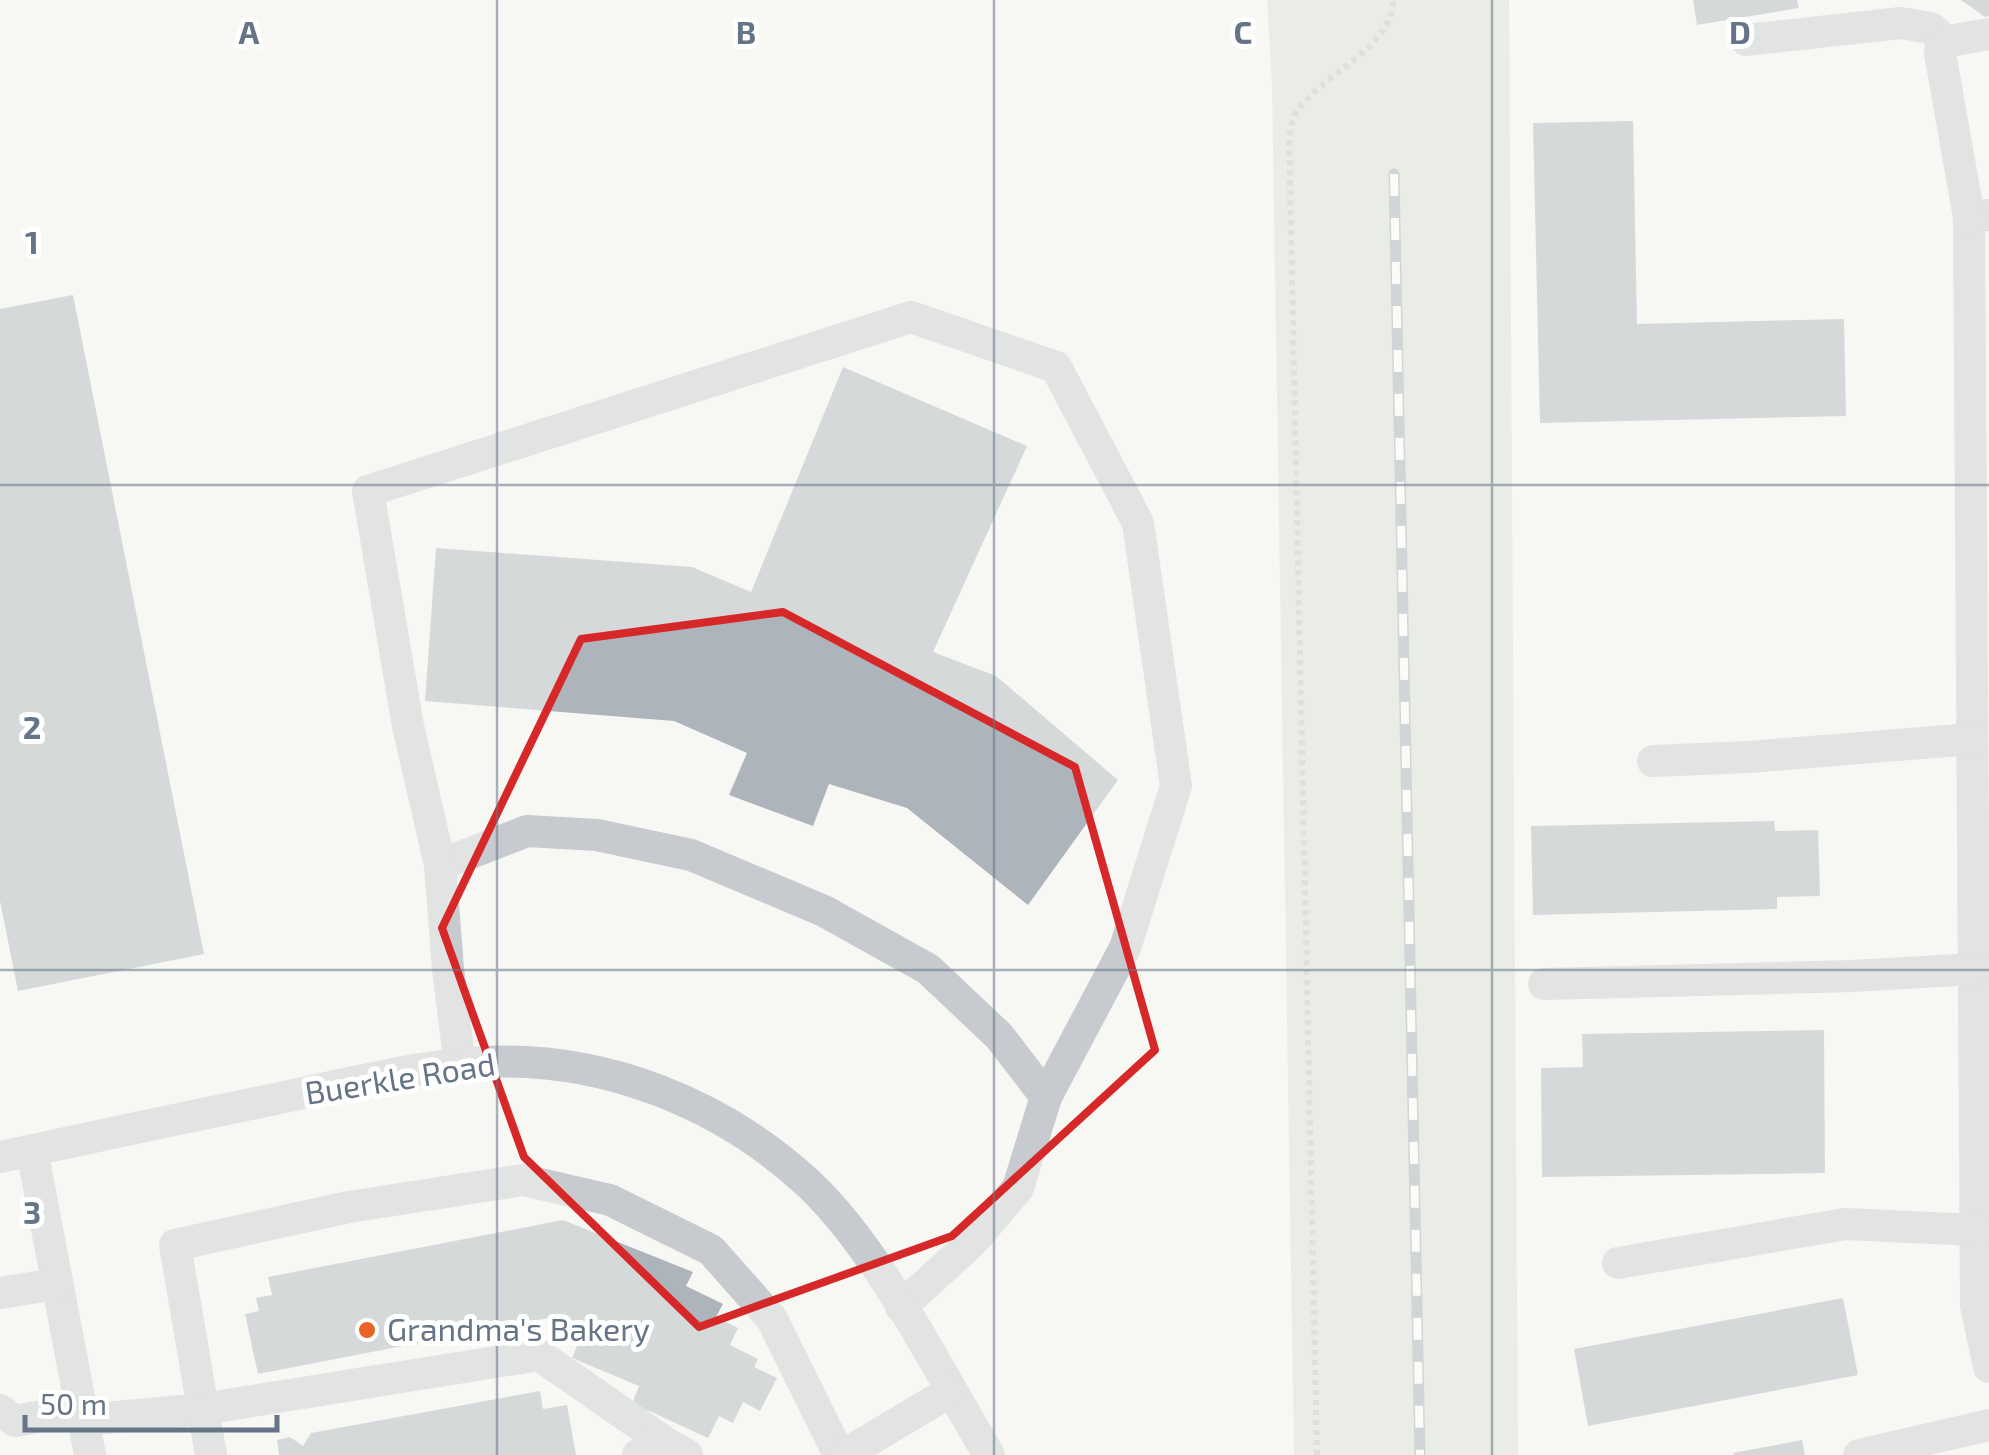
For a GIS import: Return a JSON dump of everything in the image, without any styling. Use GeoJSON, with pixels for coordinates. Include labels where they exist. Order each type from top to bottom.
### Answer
{"type":"FeatureCollection","features":[{"type":"Feature","properties":{"kind":"street"},"geometry":{"type":"LineString","coordinates":[[1746,40],[1900,23],[1932,28],[1946,42]]}},
{"type":"Feature","properties":{"kind":"street"},"geometry":{"type":"LineString","coordinates":[[1989,34],[1946,42],[1940,53],[1979,216],[1972,739],[1974,969],[1982,1119],[1976,1306],[1989,1367]]}},
{"type":"Feature","properties":{"kind":"street"},"geometry":{"type":"LineString","coordinates":[[460,1066],[440,864],[408,726],[368,491],[911,318],[1056,367],[1138,523],[1176,786],[1125,948],[1046,1098],[1018,1188],[972,1242],[900,1308]]}},
{"type":"Feature","properties":{"kind":"street"},"geometry":{"type":"LineString","coordinates":[[1653,761],[1972,739]]}},
{"type":"Feature","properties":{"kind":"street"},"geometry":{"type":"LineString","coordinates":[[440,864],[527,830],[597,835],[691,854],[824,911],[928,969],[999,1036],[1046,1098]]}},
{"type":"Feature","properties":{"kind":"street"},"geometry":{"type":"LineString","coordinates":[[1544,984],[1974,969]]}},
{"type":"Feature","properties":{"kind":"street","name":"Buerkle Road"},"geometry":{"type":"LineString","coordinates":[[16,1153],[326,1088],[460,1066],[536,1063],[597,1072],[648,1086],[705,1110],[764,1146],[810,1186],[851,1231],[989,1455]]}},
{"type":"Feature","properties":{"kind":"street"},"geometry":{"type":"LineString","coordinates":[[16,1153],[56,1284],[90,1455]]}},
{"type":"Feature","properties":{"kind":"street"},"geometry":{"type":"LineString","coordinates":[[211,1455],[176,1245],[349,1207],[523,1180],[610,1200],[711,1250],[772,1319],[841,1455],[951,1391]]}},
{"type":"Feature","properties":{"kind":"street"},"geometry":{"type":"LineString","coordinates":[[1618,1263],[1846,1224],[1976,1230]]}},
{"type":"Feature","properties":{"kind":"street"},"geometry":{"type":"LineString","coordinates":[[0,1293],[56,1284]]}},
{"type":"Feature","properties":{"kind":"street"},"geometry":{"type":"LineString","coordinates":[[3,1419],[15,1422],[82,1414],[203,1409],[539,1355],[662,1450]]}},
{"type":"Feature","properties":{"kind":"street"},"geometry":{"type":"LineString","coordinates":[[1859,1455],[1989,1425]]}},
{"type":"Feature","properties":{"kind":"path"},"geometry":{"type":"LineString","coordinates":[[1316,1455],[1289,136],[1295,114],[1310,97],[1372,44],[1393,10],[1393,0]]}},
{"type":"Feature","properties":{"kind":"highlighted area"},"geometry":{"type":"Polygon","coordinates":[[[783,612],[1075,767],[1155,1050],[952,1236],[699,1327],[524,1157],[442,928],[581,639],[783,612]]]}},
{"type":"Feature","properties":{"kind":"shaded area"},"geometry":{"type":"Polygon","coordinates":[[[1267,0],[1509,0],[1518,1455],[1294,1455],[1272,85],[1267,0]]]}},
{"type":"Feature","properties":{"kind":"building"},"geometry":{"type":"Polygon","coordinates":[[[1693,0],[1797,0],[1799,8],[1697,25],[1693,0]]]}},
{"type":"Feature","properties":{"kind":"building"},"geometry":{"type":"Polygon","coordinates":[[[1961,0],[1989,0],[1989,16],[1985,17],[1961,0]]]}},
{"type":"Feature","properties":{"kind":"building"},"geometry":{"type":"Polygon","coordinates":[[[1633,121],[1637,324],[1844,319],[1846,416],[1540,423],[1533,123],[1633,121]]]}},
{"type":"Feature","properties":{"kind":"building"},"geometry":{"type":"Polygon","coordinates":[[[73,295],[204,954],[18,991],[0,901],[0,309],[73,295]]]}},
{"type":"Feature","properties":{"kind":"building"},"geometry":{"type":"Polygon","coordinates":[[[843,367],[1027,446],[933,652],[996,676],[1118,780],[1028,905],[907,808],[829,784],[813,826],[729,795],[747,753],[674,721],[425,701],[436,548],[692,567],[751,592],[843,367]]]}},
{"type":"Feature","properties":{"kind":"building"},"geometry":{"type":"Polygon","coordinates":[[[1774,821],[1775,831],[1818,830],[1820,896],[1777,897],[1777,909],[1533,915],[1531,826],[1774,821]]]}},
{"type":"Feature","properties":{"kind":"building"},"geometry":{"type":"Polygon","coordinates":[[[1824,1030],[1825,1173],[1542,1177],[1541,1068],[1583,1067],[1582,1034],[1824,1030]]]}},
{"type":"Feature","properties":{"kind":"building","name":"Grandma's Bakery"},"geometry":{"type":"Polygon","coordinates":[[[563,1220],[693,1272],[686,1286],[723,1304],[716,1317],[738,1328],[730,1345],[758,1359],[754,1367],[777,1378],[760,1411],[743,1402],[733,1423],[719,1416],[708,1438],[632,1403],[639,1386],[572,1358],[583,1332],[548,1318],[258,1374],[245,1314],[259,1311],[256,1298],[272,1295],[268,1277],[563,1220]]]}},
{"type":"Feature","properties":{"kind":"building"},"geometry":{"type":"Polygon","coordinates":[[[1843,1298],[1858,1375],[1588,1426],[1574,1349],[1843,1298]]]}},
{"type":"Feature","properties":{"kind":"building"},"geometry":{"type":"Polygon","coordinates":[[[540,1391],[543,1409],[567,1405],[576,1455],[279,1455],[277,1440],[290,1437],[303,1446],[311,1433],[540,1391]]]}},
{"type":"Feature","properties":{"kind":"building"},"geometry":{"type":"Polygon","coordinates":[[[1802,1440],[1805,1455],[1733,1453],[1802,1440]]]}},
{"type":"Feature","properties":{"kind":"railway"},"geometry":{"type":"LineString","coordinates":[[1394,174],[1420,1455]]}},
{"type":"Feature","properties":{"kind":"place","name":"Grandma's Bakery"},"geometry":{"type":"Point","coordinates":[367,1330]}}]}
